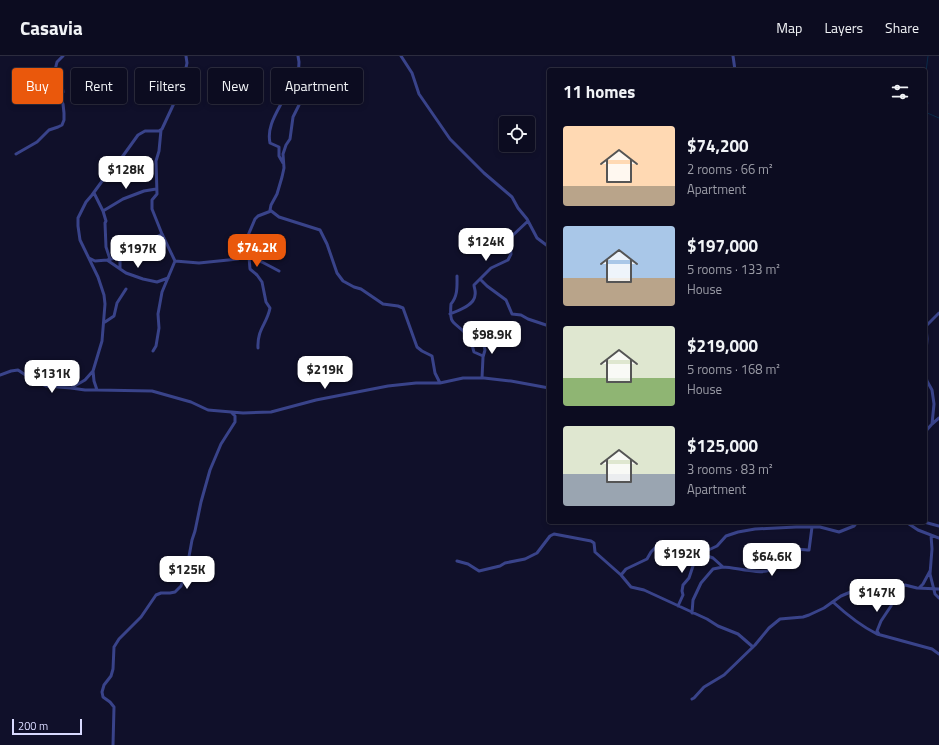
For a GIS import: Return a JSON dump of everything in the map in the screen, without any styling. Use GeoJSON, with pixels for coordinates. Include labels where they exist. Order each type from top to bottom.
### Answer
{"type":"FeatureCollection","features":[{"type":"Feature","properties":{"kind":"street"},"geometry":{"type":"LineString","coordinates":[[16,154],[37,142],[49,130],[60,127],[64,122],[64,108],[60,97],[63,92],[62,85],[54,70],[57,62],[63,56]]}},
{"type":"Feature","properties":{"kind":"street"},"geometry":{"type":"LineString","coordinates":[[153,350],[156,346],[159,326],[158,314],[162,292],[174,261],[152,209],[152,201],[156,195],[156,161],[159,151],[161,130],[182,86],[187,61],[186,56]]}},
{"type":"Feature","properties":{"kind":"street"},"geometry":{"type":"LineString","coordinates":[[298,56],[299,68]]}},
{"type":"Feature","properties":{"kind":"street"},"geometry":{"type":"LineString","coordinates":[[401,56],[412,73],[419,94],[450,139],[484,173],[512,197],[537,238],[547,246]]}},
{"type":"Feature","properties":{"kind":"street"},"geometry":{"type":"LineString","coordinates":[[733,56],[735,68]]}},
{"type":"Feature","properties":{"kind":"street"},"geometry":{"type":"LineString","coordinates":[[281,104],[270,129],[269,138],[270,143],[278,146],[279,156],[283,163]]}},
{"type":"Feature","properties":{"kind":"street"},"geometry":{"type":"LineString","coordinates":[[270,211],[282,177],[284,150],[290,139],[293,117],[299,104]]}},
{"type":"Feature","properties":{"kind":"street"},"geometry":{"type":"LineString","coordinates":[[97,390],[93,371],[102,341],[106,310],[104,295],[98,277],[80,240],[78,221],[84,204],[120,160],[138,135],[147,130],[161,130]]}},
{"type":"Feature","properties":{"kind":"street"},"geometry":{"type":"LineString","coordinates":[[103,211],[123,199],[144,191],[156,189]]}},
{"type":"Feature","properties":{"kind":"street"},"geometry":{"type":"LineString","coordinates":[[94,193],[103,211],[106,222],[106,247],[109,263],[128,274],[153,282],[159,282],[168,278]]}},
{"type":"Feature","properties":{"kind":"street"},"geometry":{"type":"LineString","coordinates":[[174,261],[193,263],[238,259],[255,219],[258,216],[270,211]]}},
{"type":"Feature","properties":{"kind":"street"},"geometry":{"type":"LineString","coordinates":[[270,211],[278,217],[320,230],[326,241],[340,278],[348,284],[361,289],[383,304],[402,308],[406,314],[417,347],[432,356],[435,376],[440,383]]}},
{"type":"Feature","properties":{"kind":"street"},"geometry":{"type":"LineString","coordinates":[[450,314],[462,309],[472,301],[476,294],[474,285],[492,268],[508,260],[511,254],[510,244],[512,236],[528,221]]}},
{"type":"Feature","properties":{"kind":"street"},"geometry":{"type":"LineString","coordinates":[[89,258],[95,261],[109,260],[130,255],[148,241],[162,234]]}},
{"type":"Feature","properties":{"kind":"street"},"geometry":{"type":"LineString","coordinates":[[240,254],[262,262],[279,271]]}},
{"type":"Feature","properties":{"kind":"street"},"geometry":{"type":"LineString","coordinates":[[120,257],[120,268]]}},
{"type":"Feature","properties":{"kind":"street"},"geometry":{"type":"LineString","coordinates":[[248,257],[250,269],[257,275],[262,283],[266,302],[270,310],[266,322],[260,330],[258,348]]}},
{"type":"Feature","properties":{"kind":"street"},"geometry":{"type":"LineString","coordinates":[[457,276],[457,292],[451,304],[451,320],[453,324],[470,338],[474,352],[483,356]]}},
{"type":"Feature","properties":{"kind":"street"},"geometry":{"type":"LineString","coordinates":[[480,279],[506,300],[511,312],[514,315],[521,314],[528,319],[547,325]]}},
{"type":"Feature","properties":{"kind":"street"},"geometry":{"type":"LineString","coordinates":[[105,322],[114,316],[117,303],[126,289]]}},
{"type":"Feature","properties":{"kind":"street"},"geometry":{"type":"LineString","coordinates":[[927,325],[939,313]]}},
{"type":"Feature","properties":{"kind":"street"},"geometry":{"type":"LineString","coordinates":[[482,378],[483,356],[485,350],[483,332]]}},
{"type":"Feature","properties":{"kind":"street"},"geometry":{"type":"LineString","coordinates":[[0,375],[18,370],[33,380],[46,386],[85,390],[152,391],[191,402],[208,410],[231,412],[271,412],[349,393],[416,382],[440,383],[458,379],[482,378],[514,381],[547,388]]}},
{"type":"Feature","properties":{"kind":"street"},"geometry":{"type":"LineString","coordinates":[[71,388],[85,380],[93,371]]}},
{"type":"Feature","properties":{"kind":"street"},"geometry":{"type":"LineString","coordinates":[[927,382],[932,390],[934,402],[932,424]]}},
{"type":"Feature","properties":{"kind":"street"},"geometry":{"type":"LineString","coordinates":[[113,745],[114,707],[103,697],[102,692],[104,684],[111,676],[113,669],[114,647],[122,636],[142,617],[156,595],[161,593],[173,593],[181,586],[185,576],[192,540],[196,531],[201,502],[210,470],[221,444],[235,422],[235,416],[231,412]]}},
{"type":"Feature","properties":{"kind":"street"},"geometry":{"type":"LineString","coordinates":[[927,430],[939,418]]}},
{"type":"Feature","properties":{"kind":"street"},"geometry":{"type":"LineString","coordinates":[[927,523],[939,526]]}},
{"type":"Feature","properties":{"kind":"street"},"geometry":{"type":"LineString","coordinates":[[678,606],[683,595],[682,591],[684,585],[689,578],[696,558],[700,554],[718,545],[728,535],[752,530],[791,527],[820,527],[839,532],[856,524]]}},
{"type":"Feature","properties":{"kind":"street"},"geometry":{"type":"LineString","coordinates":[[909,524],[918,530],[939,538]]}},
{"type":"Feature","properties":{"kind":"street"},"geometry":{"type":"LineString","coordinates":[[692,613],[693,600],[701,582],[713,569],[732,567],[745,570],[770,570],[789,552],[798,549],[809,550],[812,527]]}},
{"type":"Feature","properties":{"kind":"street"},"geometry":{"type":"LineString","coordinates":[[457,561],[468,564],[479,571],[525,559],[539,552],[550,536],[555,534],[592,541],[595,552],[621,575],[631,587],[644,590],[718,626],[738,634],[753,647]]}},
{"type":"Feature","properties":{"kind":"street"},"geometry":{"type":"LineString","coordinates":[[931,535],[932,549],[930,571],[935,594],[939,598]]}},
{"type":"Feature","properties":{"kind":"street"},"geometry":{"type":"LineString","coordinates":[[621,575],[626,569],[647,559],[651,552],[660,543],[673,547],[684,554],[700,554],[712,557],[723,567]]}},
{"type":"Feature","properties":{"kind":"street"},"geometry":{"type":"LineString","coordinates":[[919,588],[930,571]]}},
{"type":"Feature","properties":{"kind":"street"},"geometry":{"type":"LineString","coordinates":[[692,699],[704,687],[724,676],[753,647],[769,628],[780,619],[805,617],[820,610],[844,594],[865,586],[896,589],[904,584],[919,588],[939,589]]}},
{"type":"Feature","properties":{"kind":"street"},"geometry":{"type":"LineString","coordinates":[[880,634],[877,631],[879,624],[891,606],[896,589]]}},
{"type":"Feature","properties":{"kind":"street"},"geometry":{"type":"LineString","coordinates":[[833,602],[864,627],[880,634],[932,649],[939,654]]}},
{"type":"Feature","properties":{"kind":"waterway"},"geometry":{"type":"LineString","coordinates":[[926,68],[928,56]]}},
{"type":"Feature","properties":{"kind":"waterway"},"geometry":{"type":"LineString","coordinates":[[927,101],[927,106]]}},
{"type":"Feature","properties":{"kind":"waterway"},"geometry":{"type":"LineString","coordinates":[[927,113],[939,118]]}}]}
